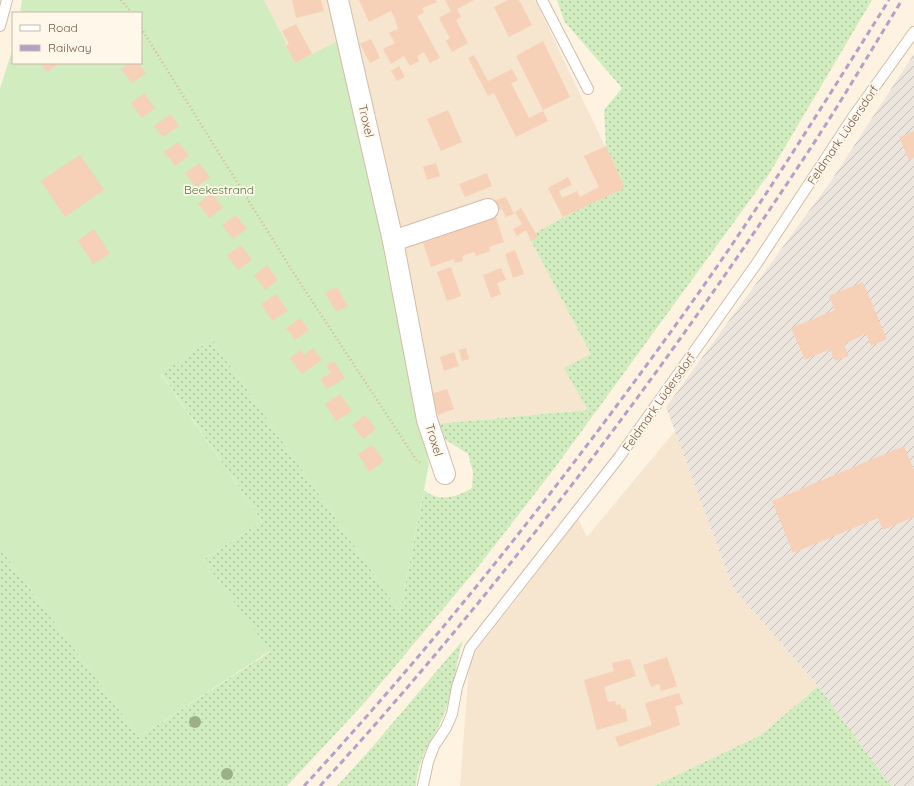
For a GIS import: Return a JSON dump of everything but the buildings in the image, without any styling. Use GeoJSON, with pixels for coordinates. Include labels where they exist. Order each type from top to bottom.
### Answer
{"type":"FeatureCollection","features":[{"type":"Feature","properties":{"kind":"street","name":"Troxel"},"geometry":{"type":"LineString","coordinates":[[338,0],[393,241],[427,420],[445,474]]}},
{"type":"Feature","properties":{"kind":"street"},"geometry":{"type":"LineString","coordinates":[[393,241],[488,209]]}},
{"type":"Feature","properties":{"kind":"lane"},"geometry":{"type":"LineString","coordinates":[[0,26],[7,0]]}},
{"type":"Feature","properties":{"kind":"lane"},"geometry":{"type":"LineString","coordinates":[[542,0],[588,89]]}},
{"type":"Feature","properties":{"kind":"lane","name":"Feldmark Lüdersdorf"},"geometry":{"type":"LineString","coordinates":[[424,782],[434,746],[446,728],[452,714],[457,687],[470,648],[620,456],[757,263],[853,117],[914,32]]}},
{"type":"Feature","properties":{"kind":"path"},"geometry":{"type":"LineString","coordinates":[[121,0],[131,12]]}},
{"type":"Feature","properties":{"kind":"path"},"geometry":{"type":"LineString","coordinates":[[142,30],[293,272],[417,461],[445,474]]}},
{"type":"Feature","properties":{"kind":"shaded area"},"geometry":{"type":"Polygon","coordinates":[[[264,0],[332,0],[341,39],[295,63],[264,0]]]}},
{"type":"Feature","properties":{"kind":"shaded area"},"geometry":{"type":"Polygon","coordinates":[[[349,0],[535,0],[625,188],[585,206],[535,233],[538,237],[531,241],[591,354],[588,410],[435,424],[393,191],[349,0]]]}},
{"type":"Feature","properties":{"kind":"shaded area"},"geometry":{"type":"Polygon","coordinates":[[[914,54],[914,786],[891,786],[818,686],[733,588],[666,407],[831,181],[914,54]]]}},
{"type":"Feature","properties":{"kind":"shaded area"},"geometry":{"type":"Polygon","coordinates":[[[675,431],[733,588],[818,686],[761,735],[654,786],[460,786],[469,667],[477,650],[578,519],[587,537],[675,431]]]}},
{"type":"Feature","properties":{"kind":"green space","name":"Beekestrand"},"geometry":{"type":"Polygon","coordinates":[[[22,0],[264,0],[295,63],[341,39],[429,464],[400,612],[212,339],[161,374],[262,521],[203,560],[270,651],[139,737],[0,548],[0,88],[12,51],[12,64],[142,64],[142,12],[20,12],[22,0]]]}},
{"type":"Feature","properties":{"kind":"green space"},"geometry":{"type":"Polygon","coordinates":[[[557,0],[872,0],[769,174],[554,469],[474,572],[366,701],[287,786],[0,786],[0,548],[139,737],[270,652],[203,560],[262,521],[161,373],[212,339],[400,612],[424,490],[436,496],[448,497],[460,494],[472,488],[473,472],[468,454],[446,440],[435,424],[588,410],[564,368],[591,354],[531,241],[535,233],[585,206],[625,188],[606,146],[604,110],[622,88],[564,21],[557,0]]]}},
{"type":"Feature","properties":{"kind":"green space"},"geometry":{"type":"Polygon","coordinates":[[[463,640],[449,701],[442,720],[420,764],[416,786],[337,786],[368,752],[463,640]]]}},
{"type":"Feature","properties":{"kind":"green space"},"geometry":{"type":"Polygon","coordinates":[[[818,686],[891,786],[654,786],[761,735],[818,686]]]}},
{"type":"Feature","properties":{"kind":"railway"},"geometry":{"type":"LineString","coordinates":[[304,786],[408,669],[458,609],[603,424],[746,225],[889,0]]}},
{"type":"Feature","properties":{"kind":"railway"},"geometry":{"type":"LineString","coordinates":[[320,786],[451,636],[514,559],[635,401],[751,238],[843,97],[902,0]]}}]}
